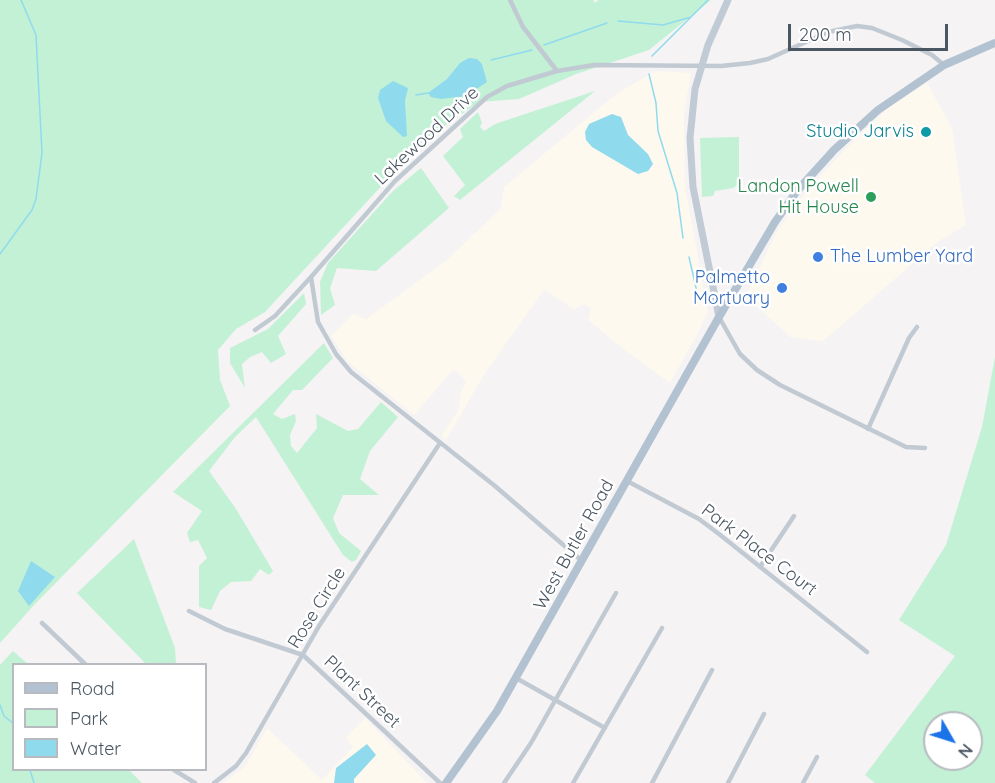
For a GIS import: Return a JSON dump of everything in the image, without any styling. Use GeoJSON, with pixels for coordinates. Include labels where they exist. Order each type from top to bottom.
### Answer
{"type":"FeatureCollection","features":[{"type":"Feature","properties":{"kind":"main road"},"geometry":{"type":"LineString","coordinates":[[719,317],[703,243],[690,161],[692,109],[702,66],[728,0]]}},
{"type":"Feature","properties":{"kind":"main road","name":"West Butler Road"},"geometry":{"type":"LineString","coordinates":[[446,783],[479,740],[516,678],[775,222],[818,166],[878,110],[944,65],[995,43]]}},
{"type":"Feature","properties":{"kind":"street"},"geometry":{"type":"LineString","coordinates":[[510,0],[523,27],[557,71]]}},
{"type":"Feature","properties":{"kind":"street","name":"Lakewood Drive"},"geometry":{"type":"LineString","coordinates":[[255,330],[275,316],[395,181],[488,97],[507,86],[557,71],[615,64],[702,66],[762,61],[828,32],[857,26],[872,28],[902,40],[932,55],[944,65]]}},
{"type":"Feature","properties":{"kind":"street"},"geometry":{"type":"LineString","coordinates":[[311,277],[318,322],[342,362],[582,561]]}},
{"type":"Feature","properties":{"kind":"street"},"geometry":{"type":"LineString","coordinates":[[719,317],[734,346],[757,370],[796,394],[906,447],[925,448]]}},
{"type":"Feature","properties":{"kind":"street"},"geometry":{"type":"LineString","coordinates":[[868,429],[899,358],[917,327]]}},
{"type":"Feature","properties":{"kind":"street","name":"Rose Circle"},"geometry":{"type":"LineString","coordinates":[[214,783],[236,766],[246,753],[303,655],[440,443]]}},
{"type":"Feature","properties":{"kind":"street","name":"Park Place Court"},"geometry":{"type":"LineString","coordinates":[[627,481],[699,519],[867,652]]}},
{"type":"Feature","properties":{"kind":"street"},"geometry":{"type":"LineString","coordinates":[[760,567],[794,516]]}},
{"type":"Feature","properties":{"kind":"street"},"geometry":{"type":"LineString","coordinates":[[504,783],[556,701],[616,593]]}},
{"type":"Feature","properties":{"kind":"street","name":"Plant Street"},"geometry":{"type":"LineString","coordinates":[[189,611],[225,629],[303,655],[440,783]]}},
{"type":"Feature","properties":{"kind":"street"},"geometry":{"type":"LineString","coordinates":[[42,623],[84,663]]}},
{"type":"Feature","properties":{"kind":"street"},"geometry":{"type":"LineString","coordinates":[[573,783],[662,628]]}},
{"type":"Feature","properties":{"kind":"street"},"geometry":{"type":"LineString","coordinates":[[652,783],[712,670]]}},
{"type":"Feature","properties":{"kind":"street"},"geometry":{"type":"LineString","coordinates":[[516,678],[604,728]]}},
{"type":"Feature","properties":{"kind":"street"},"geometry":{"type":"LineString","coordinates":[[728,783],[764,714]]}},
{"type":"Feature","properties":{"kind":"street"},"geometry":{"type":"LineString","coordinates":[[803,783],[817,757]]}},
{"type":"Feature","properties":{"kind":"street"},"geometry":{"type":"LineString","coordinates":[[176,771],[195,783]]}},
{"type":"Feature","properties":{"kind":"shaded area"},"geometry":{"type":"Polygon","coordinates":[[[655,71],[691,73],[684,113],[685,186],[708,312],[670,383],[588,320],[591,309],[585,304],[574,309],[544,290],[485,373],[446,440],[441,436],[458,411],[461,392],[466,381],[454,369],[414,415],[347,361],[331,336],[353,314],[366,319],[447,260],[501,208],[504,187],[615,95],[655,71]]]}},
{"type":"Feature","properties":{"kind":"shaded area"},"geometry":{"type":"Polygon","coordinates":[[[927,83],[952,128],[966,225],[939,241],[823,341],[790,337],[746,296],[778,229],[808,189],[861,133],[888,108],[927,83]]]}},
{"type":"Feature","properties":{"kind":"shaded area"},"geometry":{"type":"Polygon","coordinates":[[[365,718],[427,783],[223,783],[245,767],[267,728],[322,780],[353,747],[346,738],[365,718]]]}},
{"type":"Feature","properties":{"kind":"green space"},"geometry":{"type":"Polygon","coordinates":[[[0,0],[594,0],[594,3],[599,0],[711,0],[649,50],[576,74],[519,99],[479,102],[423,141],[265,312],[236,329],[218,350],[220,380],[230,406],[34,605],[0,643],[0,0]]]}},
{"type":"Feature","properties":{"kind":"green space"},"geometry":{"type":"Polygon","coordinates":[[[595,91],[460,200],[454,196],[465,185],[443,156],[463,137],[460,129],[478,112],[482,123],[480,127],[484,131],[495,124],[595,91]]]}},
{"type":"Feature","properties":{"kind":"green space"},"geometry":{"type":"Polygon","coordinates":[[[739,137],[739,184],[733,188],[715,191],[713,196],[702,197],[700,138],[739,137]]]}},
{"type":"Feature","properties":{"kind":"green space"},"geometry":{"type":"Polygon","coordinates":[[[421,168],[449,208],[376,271],[337,268],[330,288],[335,305],[321,315],[320,282],[328,263],[393,191],[421,168]]]}},
{"type":"Feature","properties":{"kind":"green space"},"geometry":{"type":"Polygon","coordinates":[[[304,293],[306,304],[278,336],[286,354],[271,363],[262,352],[250,357],[242,364],[245,388],[230,363],[230,348],[268,329],[304,293]]]}},
{"type":"Feature","properties":{"kind":"green space"},"geometry":{"type":"Polygon","coordinates":[[[324,343],[333,358],[302,390],[293,390],[273,414],[282,419],[295,414],[296,421],[290,435],[291,446],[297,453],[317,428],[316,414],[348,431],[358,429],[381,402],[398,417],[370,451],[360,479],[379,495],[343,495],[333,518],[339,533],[361,551],[356,560],[352,562],[343,555],[256,417],[235,437],[209,471],[236,509],[273,571],[269,575],[260,569],[251,581],[231,582],[220,591],[211,610],[199,607],[199,566],[207,558],[198,540],[190,542],[187,533],[202,511],[173,492],[324,343]]]}},
{"type":"Feature","properties":{"kind":"green space"},"geometry":{"type":"Polygon","coordinates":[[[995,357],[995,783],[875,783],[865,775],[955,656],[899,620],[946,545],[982,427],[995,357]]]}},
{"type":"Feature","properties":{"kind":"green space"},"geometry":{"type":"Polygon","coordinates":[[[134,539],[175,648],[176,663],[145,663],[77,593],[134,539]]]}},
{"type":"Feature","properties":{"kind":"green space"},"geometry":{"type":"Polygon","coordinates":[[[13,651],[27,663],[12,663],[12,771],[130,771],[142,783],[0,783],[0,665],[13,651]]]}},
{"type":"Feature","properties":{"kind":"water"},"geometry":{"type":"Polygon","coordinates":[[[469,58],[477,59],[482,64],[487,82],[466,96],[441,99],[431,97],[428,93],[447,79],[460,63],[469,58]]]}},
{"type":"Feature","properties":{"kind":"water"},"geometry":{"type":"Polygon","coordinates":[[[393,81],[408,88],[405,101],[407,136],[403,137],[386,121],[378,98],[380,90],[393,81]]]}},
{"type":"Feature","properties":{"kind":"water"},"geometry":{"type":"Polygon","coordinates":[[[612,114],[621,117],[628,135],[648,154],[653,164],[648,171],[638,174],[592,147],[586,140],[585,132],[589,124],[612,114]]]}},
{"type":"Feature","properties":{"kind":"water"},"geometry":{"type":"Polygon","coordinates":[[[31,561],[55,577],[29,606],[18,591],[31,561]]]}},
{"type":"Feature","properties":{"kind":"water"},"geometry":{"type":"Polygon","coordinates":[[[367,744],[376,755],[354,779],[354,783],[334,783],[336,768],[367,744]]]}},
{"type":"Feature","properties":{"kind":"waterway"},"geometry":{"type":"LineString","coordinates":[[0,254],[32,210],[36,199],[42,153],[36,35],[21,0]]}},
{"type":"Feature","properties":{"kind":"waterway"},"geometry":{"type":"LineString","coordinates":[[652,56],[708,0]]}},
{"type":"Feature","properties":{"kind":"waterway"},"geometry":{"type":"LineString","coordinates":[[618,21],[663,25],[691,17]]}},
{"type":"Feature","properties":{"kind":"waterway"},"geometry":{"type":"LineString","coordinates":[[544,45],[607,23]]}},
{"type":"Feature","properties":{"kind":"waterway"},"geometry":{"type":"LineString","coordinates":[[491,60],[532,50]]}},
{"type":"Feature","properties":{"kind":"waterway"},"geometry":{"type":"LineString","coordinates":[[649,74],[656,103],[658,131],[677,193],[683,238]]}},
{"type":"Feature","properties":{"kind":"waterway"},"geometry":{"type":"LineString","coordinates":[[416,95],[428,93]]}},
{"type":"Feature","properties":{"kind":"waterway"},"geometry":{"type":"LineString","coordinates":[[689,257],[699,301]]}},
{"type":"Feature","properties":{"kind":"waterway"},"geometry":{"type":"LineString","coordinates":[[0,705],[4,716],[12,722]]}},
{"type":"Feature","properties":{"kind":"waterway"},"geometry":{"type":"LineString","coordinates":[[30,771],[34,783]]}},
{"type":"Feature","properties":{"kind":"place","name":"Studio Jarvis"},"geometry":{"type":"Point","coordinates":[926,132]}},
{"type":"Feature","properties":{"kind":"place","name":"Landon Powell Hit House"},"geometry":{"type":"Point","coordinates":[871,197]}},
{"type":"Feature","properties":{"kind":"place","name":"The Lumber Yard"},"geometry":{"type":"Point","coordinates":[818,257]}},
{"type":"Feature","properties":{"kind":"place","name":"Palmetto Mortuary"},"geometry":{"type":"Point","coordinates":[782,288]}}]}
